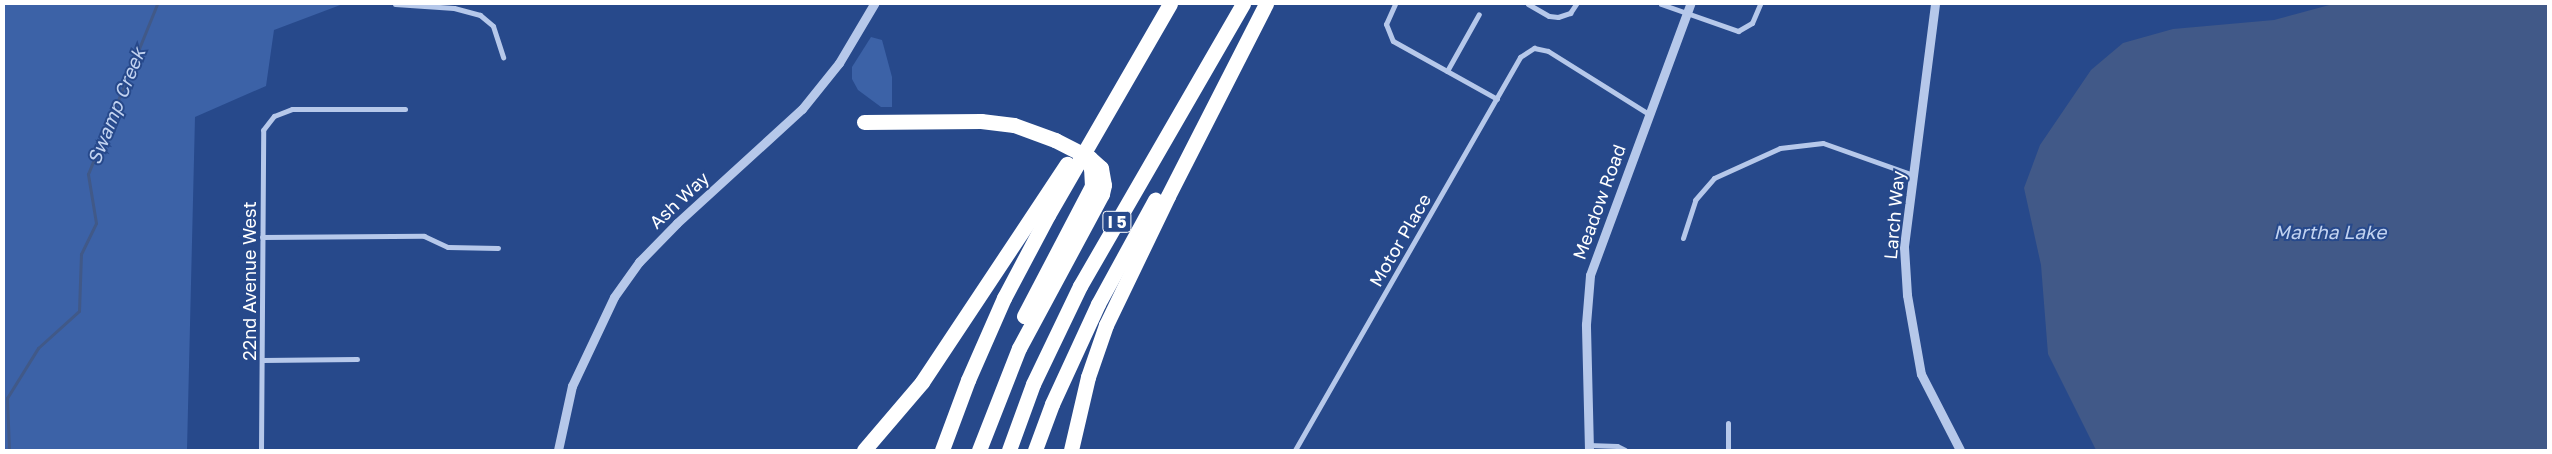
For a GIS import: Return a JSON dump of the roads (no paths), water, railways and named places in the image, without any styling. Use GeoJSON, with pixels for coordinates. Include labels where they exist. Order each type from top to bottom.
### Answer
{"type":"FeatureCollection","features":[{"type":"Feature","properties":{"kind":"highway"},"geometry":{"type":"LineString","coordinates":[[942,450],[968,380],[1004,298],[1120,89],[1170,4]]}},
{"type":"Feature","properties":{"kind":"highway","name":"I 5"},"geometry":{"type":"LineString","coordinates":[[1009,450],[1033,384],[1080,286],[1243,4]]}},
{"type":"Feature","properties":{"kind":"highway"},"geometry":{"type":"LineString","coordinates":[[1070,450],[1088,377],[1106,325],[1220,92],[1266,4]]}},
{"type":"Feature","properties":{"kind":"highway"},"geometry":{"type":"LineString","coordinates":[[864,450],[922,382],[1038,206],[1120,89]]}},
{"type":"Feature","properties":{"kind":"highway"},"geometry":{"type":"LineString","coordinates":[[1035,450],[1052,404],[1098,304],[1220,92]]}},
{"type":"Feature","properties":{"kind":"highway"},"geometry":{"type":"LineString","coordinates":[[864,122],[981,121],[1029,130],[1080,154],[1101,168],[1104,185],[1019,348],[980,450]]}},
{"type":"Feature","properties":{"kind":"highway"},"geometry":{"type":"LineString","coordinates":[[971,450],[1016,334],[1089,194],[1093,177],[1091,168],[1080,154]]}},
{"type":"Feature","properties":{"kind":"street"},"geometry":{"type":"LineString","coordinates":[[395,4],[454,8],[480,15],[493,26],[503,57]]}},
{"type":"Feature","properties":{"kind":"street","name":"Ash Way"},"geometry":{"type":"LineString","coordinates":[[558,450],[572,386],[592,337],[624,283],[639,262],[677,223],[802,109],[839,63],[874,4]]}},
{"type":"Feature","properties":{"kind":"street"},"geometry":{"type":"LineString","coordinates":[[1395,4],[1386,24],[1388,34],[1393,41],[1497,99]]}},
{"type":"Feature","properties":{"kind":"street"},"geometry":{"type":"LineString","coordinates":[[1528,4],[1549,16],[1558,17],[1570,13],[1576,4]]}},
{"type":"Feature","properties":{"kind":"street"},"geometry":{"type":"LineString","coordinates":[[1661,4],[1689,8],[1738,31],[1752,23],[1760,4]]}},
{"type":"Feature","properties":{"kind":"street","name":"Larch Way"},"geometry":{"type":"LineString","coordinates":[[1935,4],[1904,248],[1912,329],[1922,374],[1960,450]]}},
{"type":"Feature","properties":{"kind":"street","name":"Meadow Road"},"geometry":{"type":"LineString","coordinates":[[1588,448],[1586,324],[1590,275],[1689,8]]}},
{"type":"Feature","properties":{"kind":"street"},"geometry":{"type":"LineString","coordinates":[[1446,71],[1479,14]]}},
{"type":"Feature","properties":{"kind":"street","name":"Motor Place"},"geometry":{"type":"LineString","coordinates":[[1295,450],[1520,57],[1534,48],[1548,51],[1649,114]]}},
{"type":"Feature","properties":{"kind":"street","name":"22nd Avenue West"},"geometry":{"type":"LineString","coordinates":[[261,450],[263,130],[274,116],[292,109],[405,109]]}},
{"type":"Feature","properties":{"kind":"street"},"geometry":{"type":"LineString","coordinates":[[1683,238],[1695,200],[1714,178],[1780,148],[1822,143],[1913,175]]}},
{"type":"Feature","properties":{"kind":"street"},"geometry":{"type":"LineString","coordinates":[[262,237],[424,236],[448,247],[498,248]]}},
{"type":"Feature","properties":{"kind":"street"},"geometry":{"type":"LineString","coordinates":[[262,360],[357,359]]}},
{"type":"Feature","properties":{"kind":"street"},"geometry":{"type":"LineString","coordinates":[[1728,423],[1728,450]]}},
{"type":"Feature","properties":{"kind":"street"},"geometry":{"type":"LineString","coordinates":[[1588,448],[1616,446],[1625,450]]}},
{"type":"Feature","properties":{"kind":"water","name":"Martha Lake"},"geometry":{"type":"Polygon","coordinates":[[[2333,4],[2548,4],[2548,450],[2096,450],[2048,354],[2041,265],[2024,188],[2040,145],[2091,70],[2123,43],[2173,29],[2274,20],[2333,4]]]}},
{"type":"Feature","properties":{"kind":"waterway","name":"Swamp Creek"},"geometry":{"type":"LineString","coordinates":[[9,450],[7,398],[38,348],[79,311],[81,254],[96,223],[88,174],[157,4]]}}]}
